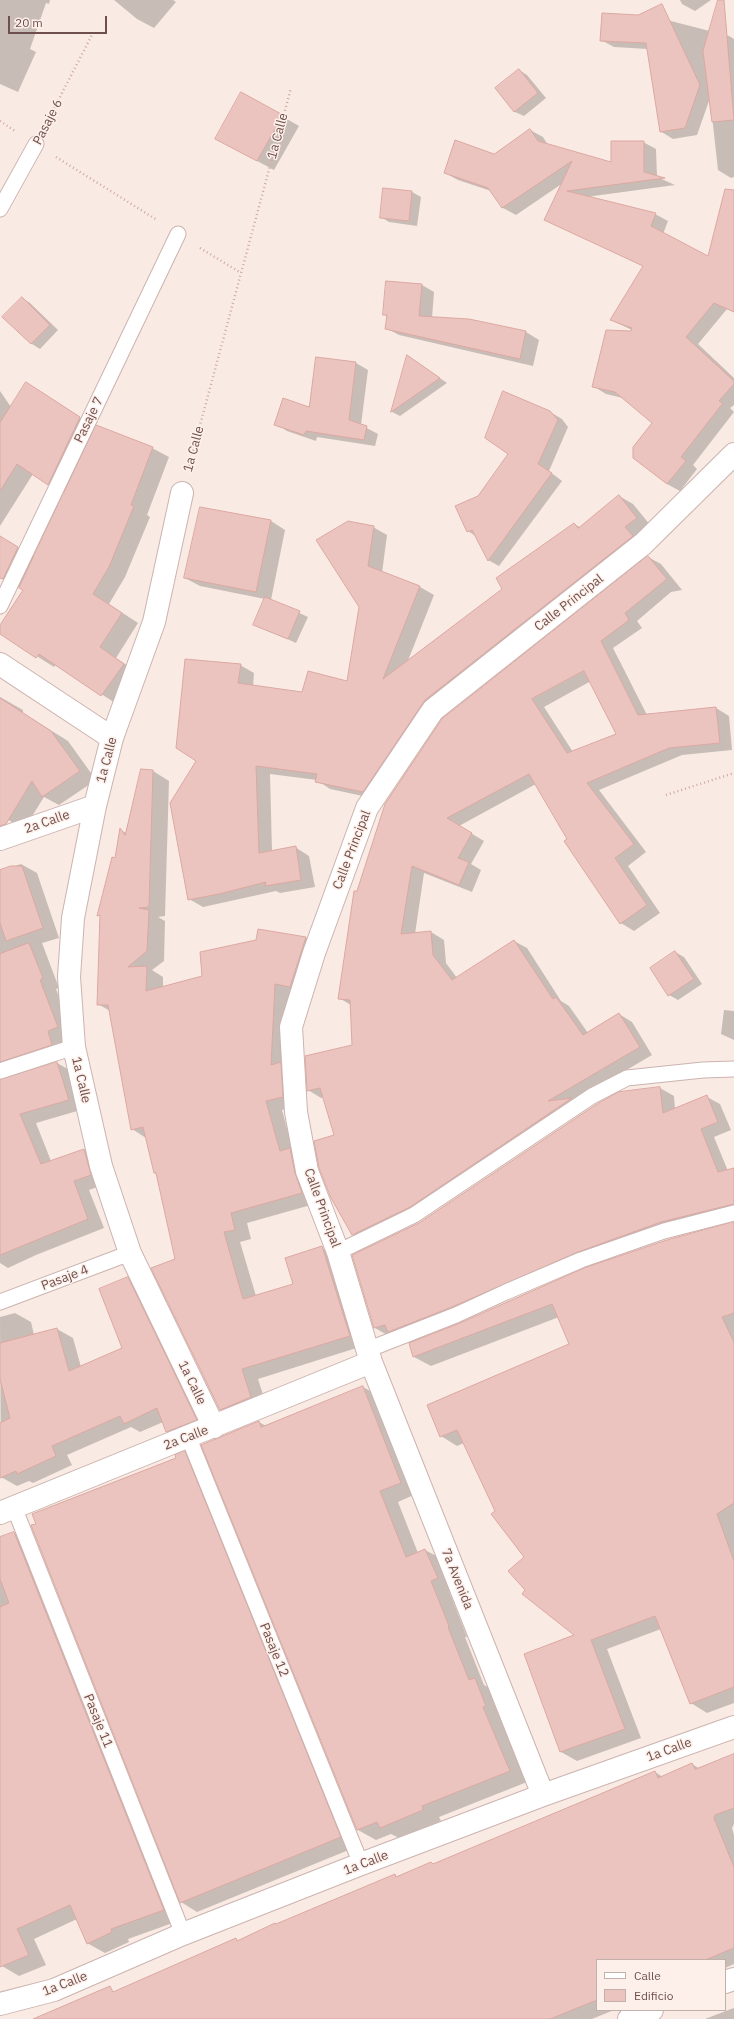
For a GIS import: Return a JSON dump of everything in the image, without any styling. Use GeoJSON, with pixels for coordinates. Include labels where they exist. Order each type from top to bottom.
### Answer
{"type":"FeatureCollection","features":[{"type":"Feature","properties":{"kind":"street","name":"Calle Principal"},"geometry":{"type":"LineString","coordinates":[[369,1356],[338,1252],[307,1171],[296,1112],[292,1028],[314,953],[368,808],[433,710],[643,544],[734,454]]}},
{"type":"Feature","properties":{"kind":"street","name":"1a Calle"},"geometry":{"type":"LineString","coordinates":[[182,493],[154,622],[112,738],[94,806],[73,918],[69,977],[74,1047],[101,1166],[130,1253],[214,1428]]}},
{"type":"Feature","properties":{"kind":"street"},"geometry":{"type":"LineString","coordinates":[[0,664],[112,738]]}},
{"type":"Feature","properties":{"kind":"street","name":"2a Calle"},"geometry":{"type":"LineString","coordinates":[[0,839],[94,806]]}},
{"type":"Feature","properties":{"kind":"street","name":"2a Calle"},"geometry":{"type":"LineString","coordinates":[[7,1510],[188,1436],[214,1428],[369,1356]]}},
{"type":"Feature","properties":{"kind":"street","name":"7a Avenida"},"geometry":{"type":"LineString","coordinates":[[369,1356],[543,1795]]}},
{"type":"Feature","properties":{"kind":"street","name":"1a Calle"},"geometry":{"type":"LineString","coordinates":[[0,2004],[54,1990],[184,1934],[361,1864],[543,1795],[734,1727]]}},
{"type":"Feature","properties":{"kind":"street"},"geometry":{"type":"LineString","coordinates":[[629,2019],[649,2011]]}},
{"type":"Feature","properties":{"kind":"lane","name":"Pasaje 6"},"geometry":{"type":"LineString","coordinates":[[0,209],[36,144]]}},
{"type":"Feature","properties":{"kind":"lane","name":"Pasaje 7"},"geometry":{"type":"LineString","coordinates":[[0,606],[178,234]]}},
{"type":"Feature","properties":{"kind":"lane"},"geometry":{"type":"LineString","coordinates":[[0,1071],[74,1047]]}},
{"type":"Feature","properties":{"kind":"lane"},"geometry":{"type":"LineString","coordinates":[[338,1252],[414,1215],[592,1096],[627,1078],[703,1070],[734,1069]]}},
{"type":"Feature","properties":{"kind":"lane"},"geometry":{"type":"LineString","coordinates":[[369,1356],[506,1292],[580,1260],[664,1230],[734,1213]]}},
{"type":"Feature","properties":{"kind":"lane","name":"Pasaje 4"},"geometry":{"type":"LineString","coordinates":[[0,1302],[130,1253]]}},
{"type":"Feature","properties":{"kind":"lane","name":"Pasaje 12"},"geometry":{"type":"LineString","coordinates":[[188,1436],[361,1864]]}},
{"type":"Feature","properties":{"kind":"lane","name":"Pasaje 11"},"geometry":{"type":"LineString","coordinates":[[7,1510],[184,1934]]}},
{"type":"Feature","properties":{"kind":"path","name":"Pasaje 6"},"geometry":{"type":"LineString","coordinates":[[36,144],[93,33]]}},
{"type":"Feature","properties":{"kind":"path","name":"1a Calle"},"geometry":{"type":"LineString","coordinates":[[182,493],[291,88]]}},
{"type":"Feature","properties":{"kind":"path"},"geometry":{"type":"LineString","coordinates":[[0,121],[241,273]]}},
{"type":"Feature","properties":{"kind":"path"},"geometry":{"type":"LineString","coordinates":[[666,795],[734,773]]}},
{"type":"Feature","properties":{"kind":"building"},"geometry":{"type":"Polygon","coordinates":[[[718,0],[724,0],[734,120],[712,122],[703,51],[718,0]]]}},
{"type":"Feature","properties":{"kind":"building"},"geometry":{"type":"Polygon","coordinates":[[[662,4],[700,85],[685,128],[660,132],[646,43],[600,41],[602,13],[638,15],[662,4]]]}},
{"type":"Feature","properties":{"kind":"building"},"geometry":{"type":"Polygon","coordinates":[[[519,69],[538,93],[514,112],[495,88],[519,69]]]}},
{"type":"Feature","properties":{"kind":"building"},"geometry":{"type":"Polygon","coordinates":[[[241,92],[283,115],[257,161],[215,139],[241,92]]]}},
{"type":"Feature","properties":{"kind":"building"},"geometry":{"type":"Polygon","coordinates":[[[530,129],[538,141],[611,162],[611,141],[644,141],[644,172],[665,178],[567,191],[656,213],[651,226],[708,256],[725,189],[734,190],[734,312],[714,303],[686,337],[734,381],[734,384],[719,401],[723,403],[681,457],[686,461],[667,484],[633,458],[633,447],[652,423],[615,392],[592,387],[606,330],[631,331],[632,328],[610,320],[643,266],[544,220],[572,161],[502,208],[488,188],[444,173],[455,140],[494,154],[530,129]]]}},
{"type":"Feature","properties":{"kind":"building"},"geometry":{"type":"Polygon","coordinates":[[[383,188],[412,191],[409,221],[380,218],[383,188]]]}},
{"type":"Feature","properties":{"kind":"building"},"geometry":{"type":"Polygon","coordinates":[[[386,281],[422,284],[419,316],[469,319],[526,331],[520,359],[385,329],[387,315],[383,315],[386,281]]]}},
{"type":"Feature","properties":{"kind":"building"},"geometry":{"type":"Polygon","coordinates":[[[22,297],[50,325],[31,344],[2,317],[22,297]]]}},
{"type":"Feature","properties":{"kind":"building"},"geometry":{"type":"Polygon","coordinates":[[[407,355],[440,378],[391,412],[407,355]]]}},
{"type":"Feature","properties":{"kind":"building"},"geometry":{"type":"Polygon","coordinates":[[[316,357],[356,362],[349,420],[367,426],[364,440],[306,431],[304,435],[274,425],[283,398],[309,407],[316,357]]]}},
{"type":"Feature","properties":{"kind":"building"},"geometry":{"type":"Polygon","coordinates":[[[26,382],[80,417],[48,485],[17,464],[0,491],[0,423],[26,382]]]}},
{"type":"Feature","properties":{"kind":"building"},"geometry":{"type":"Polygon","coordinates":[[[503,391],[550,411],[558,420],[538,464],[552,473],[488,561],[472,530],[467,532],[455,506],[478,496],[508,454],[485,438],[503,391]]]}},
{"type":"Feature","properties":{"kind":"building"},"geometry":{"type":"Polygon","coordinates":[[[96,425],[153,447],[131,505],[134,506],[109,567],[93,594],[122,613],[100,647],[124,664],[101,696],[39,654],[36,658],[0,634],[0,625],[23,590],[19,588],[96,425]]]}},
{"type":"Feature","properties":{"kind":"building"},"geometry":{"type":"Polygon","coordinates":[[[619,495],[637,518],[625,527],[633,536],[425,700],[363,792],[315,782],[317,774],[256,766],[259,853],[296,846],[301,880],[265,886],[266,882],[188,900],[170,803],[196,761],[176,748],[185,659],[241,664],[238,683],[302,692],[308,671],[347,681],[359,607],[316,540],[348,521],[374,526],[368,566],[420,586],[383,679],[502,589],[496,578],[574,523],[578,528],[619,495]]]}},
{"type":"Feature","properties":{"kind":"building"},"geometry":{"type":"Polygon","coordinates":[[[200,507],[271,520],[256,592],[184,578],[200,507]]]}},
{"type":"Feature","properties":{"kind":"building"},"geometry":{"type":"Polygon","coordinates":[[[0,536],[18,547],[3,579],[0,578],[0,536]]]}},
{"type":"Feature","properties":{"kind":"building"},"geometry":{"type":"Polygon","coordinates":[[[648,556],[667,579],[625,613],[629,620],[601,641],[638,715],[716,707],[720,743],[669,748],[587,783],[634,844],[615,858],[647,905],[620,924],[564,841],[567,839],[529,774],[447,818],[472,833],[458,858],[469,862],[459,885],[412,866],[401,934],[431,931],[433,955],[452,980],[514,940],[553,999],[556,997],[583,1035],[619,1013],[640,1047],[548,1101],[572,1098],[410,1207],[352,1235],[331,1198],[319,1168],[314,1141],[334,1135],[320,1088],[307,1091],[305,1056],[352,1045],[350,1000],[338,999],[354,891],[357,891],[385,804],[442,719],[648,556]],[[584,671],[532,699],[567,753],[616,734],[584,671]]]}},
{"type":"Feature","properties":{"kind":"building"},"geometry":{"type":"Polygon","coordinates":[[[265,597],[300,611],[288,639],[253,625],[265,597]]]}},
{"type":"Feature","properties":{"kind":"building"},"geometry":{"type":"Polygon","coordinates":[[[0,698],[51,731],[80,771],[42,797],[32,781],[6,824],[0,826],[0,698]]]}},
{"type":"Feature","properties":{"kind":"building"},"geometry":{"type":"Polygon","coordinates":[[[141,769],[153,770],[149,907],[139,908],[149,910],[147,951],[128,967],[147,966],[146,991],[202,976],[200,952],[256,940],[258,929],[306,937],[290,987],[275,984],[271,1065],[281,1062],[283,1097],[266,1101],[280,1151],[290,1148],[295,1173],[302,1193],[231,1213],[235,1230],[224,1232],[243,1299],[293,1284],[285,1258],[322,1246],[350,1336],[242,1369],[251,1397],[220,1410],[151,1268],[175,1259],[156,1173],[154,1173],[143,1127],[131,1130],[108,1005],[97,1005],[100,915],[97,916],[112,857],[115,858],[120,828],[125,835],[141,769]]]}},
{"type":"Feature","properties":{"kind":"building"},"geometry":{"type":"Polygon","coordinates":[[[11,866],[22,866],[43,928],[6,941],[0,923],[0,870],[11,866]]]}},
{"type":"Feature","properties":{"kind":"building"},"geometry":{"type":"Polygon","coordinates":[[[29,943],[43,978],[40,980],[58,1027],[48,1031],[52,1045],[0,1062],[0,954],[29,943]]]}},
{"type":"Feature","properties":{"kind":"building"},"geometry":{"type":"Polygon","coordinates":[[[675,951],[694,979],[668,996],[650,968],[675,951]]]}},
{"type":"Feature","properties":{"kind":"building"},"geometry":{"type":"Polygon","coordinates":[[[57,1062],[69,1100],[20,1114],[41,1164],[84,1149],[91,1175],[74,1181],[88,1219],[0,1255],[0,1080],[57,1062]]]}},
{"type":"Feature","properties":{"kind":"building"},"geometry":{"type":"Polygon","coordinates":[[[660,1087],[663,1113],[707,1095],[718,1122],[701,1129],[718,1172],[734,1168],[734,1204],[661,1222],[578,1252],[452,1307],[388,1332],[385,1325],[374,1328],[352,1255],[419,1223],[597,1104],[618,1092],[660,1087]]]}},
{"type":"Feature","properties":{"kind":"building"},"geometry":{"type":"Polygon","coordinates":[[[734,1222],[734,1313],[722,1317],[734,1342],[734,1503],[717,1514],[734,1561],[734,1687],[690,1704],[655,1616],[591,1640],[625,1729],[560,1752],[524,1654],[574,1635],[522,1594],[525,1590],[508,1571],[524,1557],[491,1514],[495,1511],[457,1430],[440,1437],[427,1405],[569,1344],[552,1304],[413,1357],[409,1343],[460,1323],[584,1268],[667,1240],[734,1222]]]}},
{"type":"Feature","properties":{"kind":"building"},"geometry":{"type":"Polygon","coordinates":[[[128,1277],[197,1420],[166,1432],[157,1408],[124,1424],[120,1416],[52,1446],[56,1456],[17,1474],[16,1471],[0,1478],[0,1423],[10,1418],[0,1379],[0,1343],[57,1328],[69,1371],[122,1348],[99,1289],[128,1277]]]}},
{"type":"Feature","properties":{"kind":"building"},"geometry":{"type":"Polygon","coordinates":[[[363,1386],[401,1483],[380,1491],[406,1557],[425,1549],[438,1578],[431,1581],[449,1626],[448,1627],[469,1680],[475,1678],[486,1706],[483,1707],[510,1771],[422,1806],[423,1810],[380,1828],[377,1822],[357,1830],[201,1445],[259,1421],[261,1427],[363,1386]]]}},
{"type":"Feature","properties":{"kind":"building"},"geometry":{"type":"Polygon","coordinates":[[[185,1451],[341,1837],[180,1903],[31,1525],[36,1524],[32,1514],[176,1458],[175,1455],[185,1451]]]}},
{"type":"Feature","properties":{"kind":"building"},"geometry":{"type":"Polygon","coordinates":[[[14,1532],[164,1910],[111,1929],[112,1932],[87,1944],[70,1905],[17,1929],[29,1955],[0,1967],[0,1607],[9,1603],[0,1579],[0,1537],[14,1532]]]}},
{"type":"Feature","properties":{"kind":"building"},"geometry":{"type":"Polygon","coordinates":[[[734,1754],[734,1808],[715,1815],[714,1818],[734,1867],[734,1948],[707,1959],[596,1959],[596,2000],[550,2019],[33,2019],[110,1986],[113,1992],[236,1938],[237,1941],[275,1923],[276,1924],[395,1874],[396,1877],[431,1862],[433,1864],[655,1771],[658,1778],[692,1763],[695,1769],[734,1754]]]}}]}
